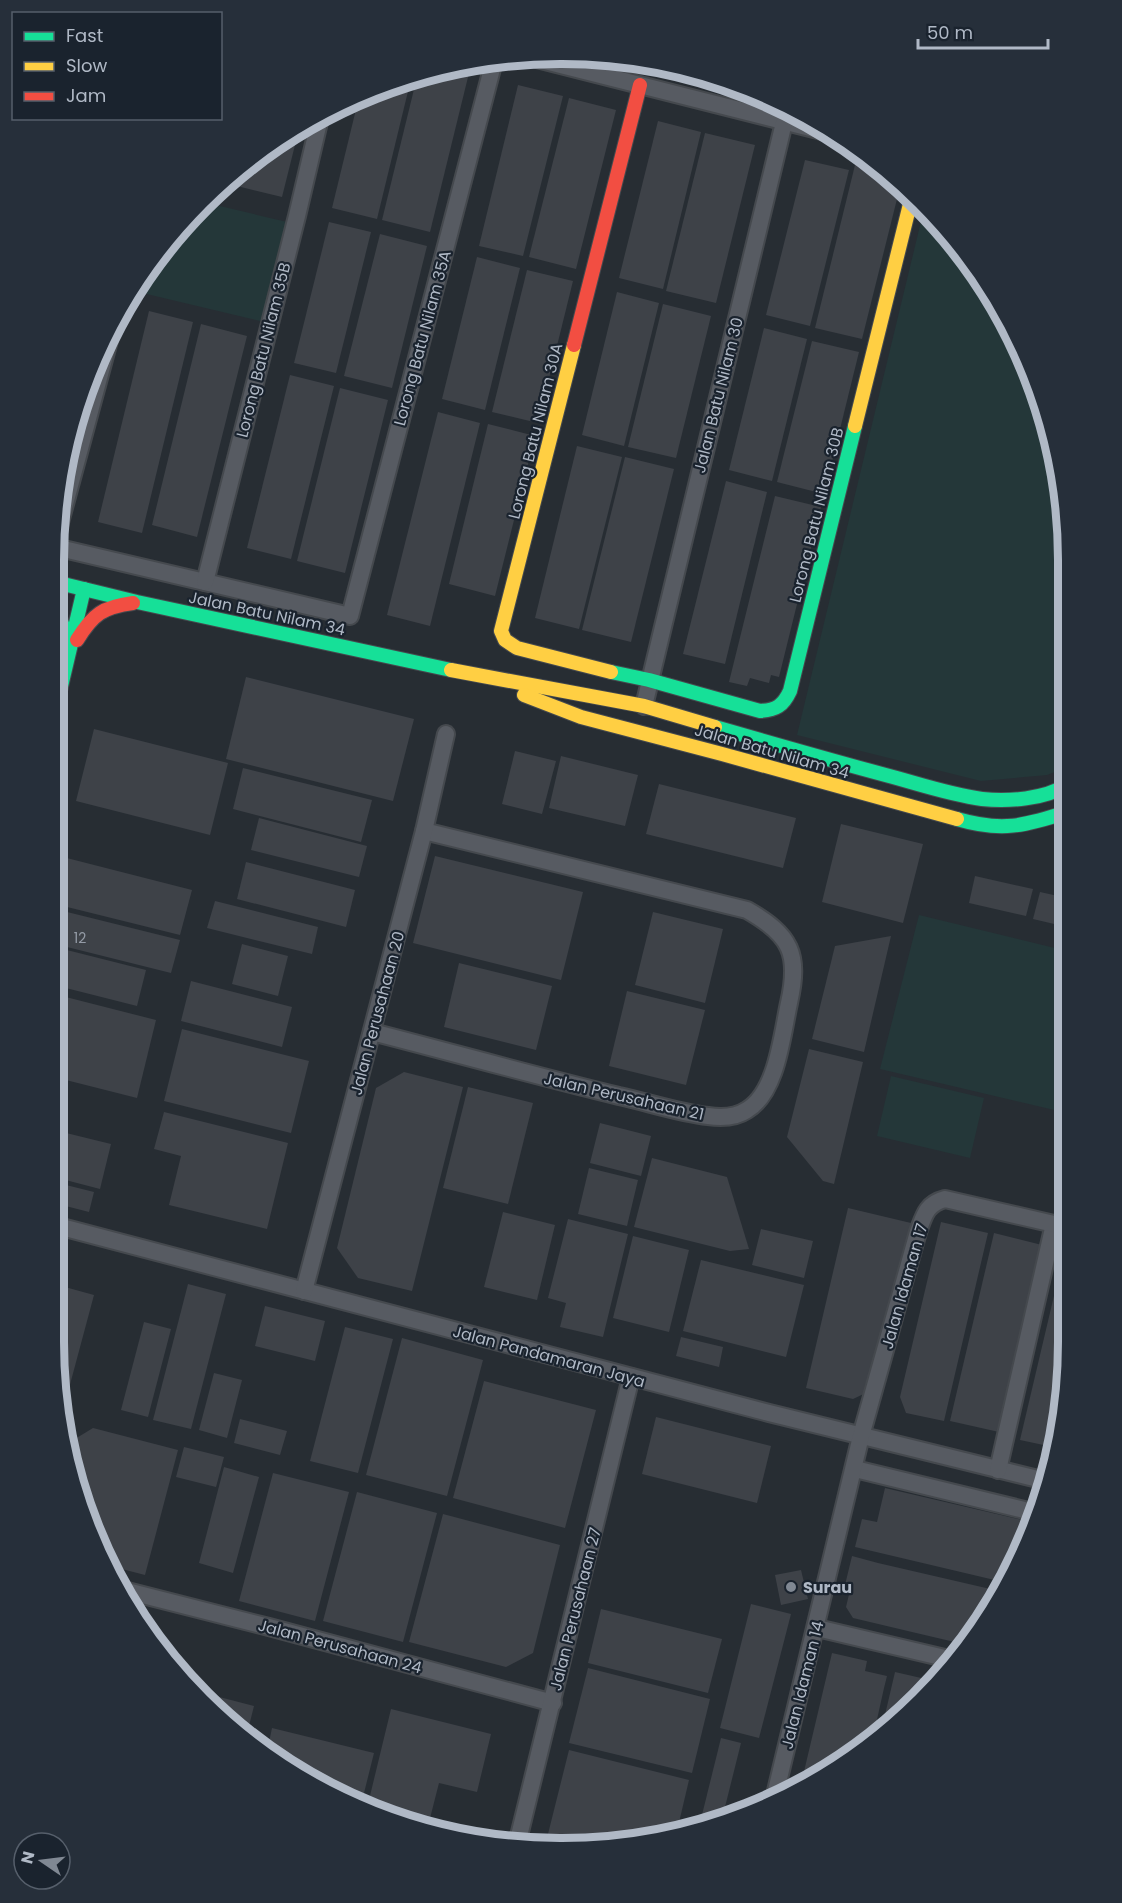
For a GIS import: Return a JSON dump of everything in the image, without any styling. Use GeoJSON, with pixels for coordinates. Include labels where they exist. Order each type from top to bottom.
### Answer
{"type":"FeatureCollection","features":[{"type":"Feature","properties":{"kind":"street"},"geometry":{"type":"LineString","coordinates":[[558,64],[640,85],[778,114]]}},
{"type":"Feature","properties":{"kind":"street","name":"Lorong Batu Nilam 35A"},"geometry":{"type":"LineString","coordinates":[[206,582],[350,616],[492,70]]}},
{"type":"Feature","properties":{"kind":"street","name":"Lorong Batu Nilam 30A"},"geometry":{"type":"LineString","coordinates":[[640,85],[501,631],[505,640],[517,648],[649,680]]}},
{"type":"Feature","properties":{"kind":"street","name":"Jalan Batu Nilam 30"},"geometry":{"type":"LineString","coordinates":[[644,706],[785,118]]}},
{"type":"Feature","properties":{"kind":"street","name":"Lorong Batu Nilam 35B"},"geometry":{"type":"LineString","coordinates":[[206,582],[318,129]]}},
{"type":"Feature","properties":{"kind":"street","name":"Lorong Batu Nilam 30B"},"geometry":{"type":"LineString","coordinates":[[649,680],[760,711],[775,710],[785,704],[909,207]]}},
{"type":"Feature","properties":{"kind":"street"},"geometry":{"type":"LineString","coordinates":[[72,480],[98,382]]}},
{"type":"Feature","properties":{"kind":"street"},"geometry":{"type":"LineString","coordinates":[[65,549],[206,582]]}},
{"type":"Feature","properties":{"kind":"street","name":"Jalan Batu Nilam 34"},"geometry":{"type":"LineString","coordinates":[[64,584],[472,675],[644,706],[814,756],[983,799],[1036,798],[1058,790]]}},
{"type":"Feature","properties":{"kind":"street"},"geometry":{"type":"LineString","coordinates":[[64,675],[84,589]]}},
{"type":"Feature","properties":{"kind":"street"},"geometry":{"type":"LineString","coordinates":[[69,655],[96,614],[110,606],[137,602]]}},
{"type":"Feature","properties":{"kind":"street"},"geometry":{"type":"LineString","coordinates":[[64,629],[69,655]]}},
{"type":"Feature","properties":{"kind":"street","name":"Jalan Batu Nilam 34"},"geometry":{"type":"LineString","coordinates":[[472,675],[582,717],[977,825],[1011,827],[1030,824],[1058,815]]}},
{"type":"Feature","properties":{"kind":"street"},"geometry":{"type":"LineString","coordinates":[[582,717],[618,716],[644,706]]}},
{"type":"Feature","properties":{"kind":"street"},"geometry":{"type":"LineString","coordinates":[[644,706],[641,715],[643,723],[650,728],[700,742],[722,754]]}},
{"type":"Feature","properties":{"kind":"street","name":"Jalan Perusahaan 20"},"geometry":{"type":"LineString","coordinates":[[304,1291],[424,831],[446,734]]}},
{"type":"Feature","properties":{"kind":"street","name":"Jalan Perusahaan 21"},"geometry":{"type":"LineString","coordinates":[[372,1032],[573,1085],[707,1116],[733,1117],[748,1110],[763,1096],[771,1080],[794,980],[793,958],[785,939],[768,921],[747,910],[424,831]]}},
{"type":"Feature","properties":{"kind":"street","name":"Jalan Idaman 17"},"geometry":{"type":"LineString","coordinates":[[861,1436],[918,1232],[926,1211],[935,1201],[945,1199],[1058,1225]]}},
{"type":"Feature","properties":{"kind":"street","name":"Jalan Pandamaran Jaya"},"geometry":{"type":"LineString","coordinates":[[64,1229],[861,1436],[1038,1479]]}},
{"type":"Feature","properties":{"kind":"street"},"geometry":{"type":"LineString","coordinates":[[998,1470],[1058,1233]]}},
{"type":"Feature","properties":{"kind":"street","name":"Jalan Perusahaan 27"},"geometry":{"type":"LineString","coordinates":[[519,1836],[632,1377]]}},
{"type":"Feature","properties":{"kind":"street","name":"Jalan Idaman 14"},"geometry":{"type":"LineString","coordinates":[[778,1789],[861,1436]]}},
{"type":"Feature","properties":{"kind":"street"},"geometry":{"type":"LineString","coordinates":[[855,1469],[1027,1512]]}},
{"type":"Feature","properties":{"kind":"street","name":"Jalan Perusahaan 24"},"geometry":{"type":"LineString","coordinates":[[133,1594],[269,1627],[553,1703]]}},
{"type":"Feature","properties":{"kind":"street"},"geometry":{"type":"LineString","coordinates":[[817,1628],[943,1658]]}},
{"type":"Feature","properties":{"kind":"shaded area"},"geometry":{"type":"Polygon","coordinates":[[[215,205],[287,222],[264,322],[143,293],[167,259],[215,205]]]}},
{"type":"Feature","properties":{"kind":"shaded area"},"geometry":{"type":"Polygon","coordinates":[[[921,220],[955,259],[991,313],[1020,371],[1041,432],[1053,496],[1058,561],[1058,771],[1047,775],[981,781],[797,735],[921,220]]]}},
{"type":"Feature","properties":{"kind":"shaded area"},"geometry":{"type":"Polygon","coordinates":[[[919,915],[1058,949],[1058,1111],[880,1069],[919,915]]]}},
{"type":"Feature","properties":{"kind":"shaded area"},"geometry":{"type":"Polygon","coordinates":[[[891,1076],[984,1098],[970,1158],[877,1136],[891,1076]]]}},
{"type":"Feature","properties":{"kind":"building"},"geometry":{"type":"Polygon","coordinates":[[[469,73],[430,232],[382,220],[415,87],[469,73]]]}},
{"type":"Feature","properties":{"kind":"building"},"geometry":{"type":"Polygon","coordinates":[[[518,85],[563,96],[523,256],[479,246],[518,85]]]}},
{"type":"Feature","properties":{"kind":"building"},"geometry":{"type":"Polygon","coordinates":[[[409,89],[377,219],[332,208],[356,109],[409,89]]]}},
{"type":"Feature","properties":{"kind":"building"},"geometry":{"type":"Polygon","coordinates":[[[569,98],[616,110],[576,269],[529,257],[569,98]]]}},
{"type":"Feature","properties":{"kind":"building"},"geometry":{"type":"Polygon","coordinates":[[[658,121],[701,132],[663,289],[619,278],[658,121]]]}},
{"type":"Feature","properties":{"kind":"building"},"geometry":{"type":"Polygon","coordinates":[[[705,133],[755,145],[716,303],[666,291],[705,133]]]}},
{"type":"Feature","properties":{"kind":"building"},"geometry":{"type":"Polygon","coordinates":[[[296,141],[282,197],[237,186],[296,141]]]}},
{"type":"Feature","properties":{"kind":"building"},"geometry":{"type":"Polygon","coordinates":[[[805,160],[849,170],[810,326],[766,315],[805,160]]]}},
{"type":"Feature","properties":{"kind":"building"},"geometry":{"type":"Polygon","coordinates":[[[855,165],[863,167],[898,197],[862,339],[815,328],[855,165]]]}},
{"type":"Feature","properties":{"kind":"building"},"geometry":{"type":"Polygon","coordinates":[[[329,222],[371,232],[336,373],[294,363],[329,222]]]}},
{"type":"Feature","properties":{"kind":"building"},"geometry":{"type":"Polygon","coordinates":[[[380,234],[427,246],[392,388],[344,376],[380,234]]]}},
{"type":"Feature","properties":{"kind":"building"},"geometry":{"type":"Polygon","coordinates":[[[477,257],[520,268],[485,410],[442,399],[477,257]]]}},
{"type":"Feature","properties":{"kind":"building"},"geometry":{"type":"Polygon","coordinates":[[[527,270],[573,281],[538,423],[492,412],[527,270]]]}},
{"type":"Feature","properties":{"kind":"building"},"geometry":{"type":"Polygon","coordinates":[[[617,292],[659,303],[624,446],[582,435],[617,292]]]}},
{"type":"Feature","properties":{"kind":"building"},"geometry":{"type":"Polygon","coordinates":[[[663,304],[711,316],[676,458],[628,447],[663,304]]]}},
{"type":"Feature","properties":{"kind":"building"},"geometry":{"type":"Polygon","coordinates":[[[149,311],[193,322],[142,533],[98,522],[149,311]]]}},
{"type":"Feature","properties":{"kind":"building"},"geometry":{"type":"Polygon","coordinates":[[[201,324],[247,336],[197,537],[152,525],[201,324]]]}},
{"type":"Feature","properties":{"kind":"building"},"geometry":{"type":"Polygon","coordinates":[[[764,328],[807,339],[772,481],[729,470],[764,328]]]}},
{"type":"Feature","properties":{"kind":"building"},"geometry":{"type":"Polygon","coordinates":[[[812,341],[859,352],[824,494],[777,482],[812,341]]]}},
{"type":"Feature","properties":{"kind":"building"},"geometry":{"type":"Polygon","coordinates":[[[290,375],[334,386],[291,559],[247,548],[290,375]]]}},
{"type":"Feature","properties":{"kind":"building"},"geometry":{"type":"Polygon","coordinates":[[[340,388],[388,400],[345,573],[297,561],[340,388]]]}},
{"type":"Feature","properties":{"kind":"building"},"geometry":{"type":"Polygon","coordinates":[[[438,412],[480,423],[430,626],[387,615],[438,412]]]}},
{"type":"Feature","properties":{"kind":"building"},"geometry":{"type":"Polygon","coordinates":[[[488,424],[535,436],[495,596],[449,584],[488,424]]]}},
{"type":"Feature","properties":{"kind":"building"},"geometry":{"type":"Polygon","coordinates":[[[577,446],[622,457],[579,629],[535,618],[577,446]]]}},
{"type":"Feature","properties":{"kind":"building"},"geometry":{"type":"Polygon","coordinates":[[[625,457],[674,469],[631,642],[582,630],[625,457]]]}},
{"type":"Feature","properties":{"kind":"building"},"geometry":{"type":"Polygon","coordinates":[[[726,481],[767,492],[725,664],[683,654],[726,481]]]}},
{"type":"Feature","properties":{"kind":"building"},"geometry":{"type":"Polygon","coordinates":[[[775,496],[821,507],[779,677],[771,675],[769,683],[750,678],[747,686],[729,682],[775,496]]]}},
{"type":"Feature","properties":{"kind":"building"},"geometry":{"type":"Polygon","coordinates":[[[246,677],[414,719],[393,801],[226,759],[246,677]]]}},
{"type":"Feature","properties":{"kind":"building"},"geometry":{"type":"Polygon","coordinates":[[[94,729],[228,763],[210,835],[76,801],[94,729]]]}},
{"type":"Feature","properties":{"kind":"building"},"geometry":{"type":"Polygon","coordinates":[[[515,751],[556,761],[542,814],[502,804],[515,751]]]}},
{"type":"Feature","properties":{"kind":"building"},"geometry":{"type":"Polygon","coordinates":[[[561,756],[638,775],[625,826],[549,808],[561,756]]]}},
{"type":"Feature","properties":{"kind":"building"},"geometry":{"type":"Polygon","coordinates":[[[243,768],[372,800],[361,842],[233,809],[243,768]]]}},
{"type":"Feature","properties":{"kind":"building"},"geometry":{"type":"Polygon","coordinates":[[[659,784],[796,818],[783,868],[646,834],[659,784]]]}},
{"type":"Feature","properties":{"kind":"building"},"geometry":{"type":"Polygon","coordinates":[[[259,818],[367,846],[359,877],[251,850],[259,818]]]}},
{"type":"Feature","properties":{"kind":"building"},"geometry":{"type":"Polygon","coordinates":[[[841,824],[923,844],[903,923],[822,902],[841,824]]]}},
{"type":"Feature","properties":{"kind":"building"},"geometry":{"type":"Polygon","coordinates":[[[435,856],[583,892],[561,980],[413,943],[435,856]]]}},
{"type":"Feature","properties":{"kind":"building"},"geometry":{"type":"Polygon","coordinates":[[[64,857],[192,890],[180,935],[64,906],[64,857]]]}},
{"type":"Feature","properties":{"kind":"building"},"geometry":{"type":"Polygon","coordinates":[[[246,862],[355,890],[346,927],[237,899],[246,862]]]}},
{"type":"Feature","properties":{"kind":"building"},"geometry":{"type":"Polygon","coordinates":[[[975,876],[1033,889],[1026,916],[969,903],[975,876]]]}},
{"type":"Feature","properties":{"kind":"building"},"geometry":{"type":"Polygon","coordinates":[[[1040,892],[1058,896],[1058,925],[1033,919],[1040,892]]]}},
{"type":"Feature","properties":{"kind":"building"},"geometry":{"type":"Polygon","coordinates":[[[215,901],[318,927],[312,954],[207,928],[215,901]]]}},
{"type":"Feature","properties":{"kind":"building"},"geometry":{"type":"Polygon","coordinates":[[[64,911],[180,940],[171,973],[64,946],[64,911]]]}},
{"type":"Feature","properties":{"kind":"building"},"geometry":{"type":"Polygon","coordinates":[[[653,912],[723,929],[705,1003],[635,985],[653,912]]]}},
{"type":"Feature","properties":{"kind":"building"},"geometry":{"type":"Polygon","coordinates":[[[891,936],[864,1052],[812,1039],[835,946],[891,936]]]}},
{"type":"Feature","properties":{"kind":"building"},"geometry":{"type":"Polygon","coordinates":[[[242,944],[288,956],[278,996],[232,984],[242,944]]]}},
{"type":"Feature","properties":{"kind":"building"},"geometry":{"type":"Polygon","coordinates":[[[64,949],[146,970],[137,1006],[64,988],[64,949]]]}},
{"type":"Feature","properties":{"kind":"building"},"geometry":{"type":"Polygon","coordinates":[[[459,963],[552,986],[536,1050],[444,1027],[459,963]]]}},
{"type":"Feature","properties":{"kind":"building"},"geometry":{"type":"Polygon","coordinates":[[[191,981],[292,1007],[282,1047],[181,1021],[191,981]]]}},
{"type":"Feature","properties":{"kind":"building"},"geometry":{"type":"Polygon","coordinates":[[[627,991],[705,1010],[686,1085],[609,1066],[627,991]]]}},
{"type":"Feature","properties":{"kind":"building"},"geometry":{"type":"Polygon","coordinates":[[[64,997],[156,1020],[137,1098],[64,1080],[64,997]]]}},
{"type":"Feature","properties":{"kind":"building"},"geometry":{"type":"Polygon","coordinates":[[[182,1029],[309,1061],[291,1133],[164,1101],[182,1029]]]}},
{"type":"Feature","properties":{"kind":"building"},"geometry":{"type":"Polygon","coordinates":[[[809,1049],[863,1062],[834,1184],[823,1181],[787,1137],[809,1049]]]}},
{"type":"Feature","properties":{"kind":"building"},"geometry":{"type":"Polygon","coordinates":[[[404,1072],[463,1087],[412,1291],[358,1278],[337,1248],[376,1088],[404,1072]]]}},
{"type":"Feature","properties":{"kind":"building"},"geometry":{"type":"Polygon","coordinates":[[[468,1087],[533,1103],[508,1204],[443,1188],[468,1087]]]}},
{"type":"Feature","properties":{"kind":"building"},"geometry":{"type":"Polygon","coordinates":[[[164,1112],[288,1143],[267,1229],[169,1205],[181,1156],[154,1149],[164,1112]]]}},
{"type":"Feature","properties":{"kind":"building"},"geometry":{"type":"Polygon","coordinates":[[[600,1123],[651,1136],[641,1176],[590,1163],[600,1123]]]}},
{"type":"Feature","properties":{"kind":"building"},"geometry":{"type":"Polygon","coordinates":[[[64,1132],[111,1144],[100,1189],[64,1180],[64,1132]]]}},
{"type":"Feature","properties":{"kind":"building"},"geometry":{"type":"Polygon","coordinates":[[[652,1158],[727,1177],[749,1249],[730,1251],[634,1227],[652,1158]]]}},
{"type":"Feature","properties":{"kind":"building"},"geometry":{"type":"Polygon","coordinates":[[[589,1168],[638,1180],[627,1226],[578,1214],[589,1168]]]}},
{"type":"Feature","properties":{"kind":"building"},"geometry":{"type":"Polygon","coordinates":[[[64,1184],[94,1192],[89,1212],[64,1206],[64,1184]]]}},
{"type":"Feature","properties":{"kind":"building"},"geometry":{"type":"Polygon","coordinates":[[[848,1208],[911,1223],[872,1390],[853,1399],[806,1388],[848,1208]]]}},
{"type":"Feature","properties":{"kind":"building"},"geometry":{"type":"Polygon","coordinates":[[[503,1212],[555,1225],[537,1300],[484,1287],[503,1212]]]}},
{"type":"Feature","properties":{"kind":"building"},"geometry":{"type":"Polygon","coordinates":[[[568,1219],[628,1234],[603,1337],[560,1327],[566,1303],[548,1298],[568,1219]]]}},
{"type":"Feature","properties":{"kind":"building"},"geometry":{"type":"Polygon","coordinates":[[[941,1222],[988,1233],[944,1421],[906,1413],[900,1397],[941,1222]]]}},
{"type":"Feature","properties":{"kind":"building"},"geometry":{"type":"Polygon","coordinates":[[[761,1229],[813,1241],[804,1278],[752,1265],[761,1229]]]}},
{"type":"Feature","properties":{"kind":"building"},"geometry":{"type":"Polygon","coordinates":[[[994,1233],[1042,1245],[999,1432],[950,1421],[994,1233]]]}},
{"type":"Feature","properties":{"kind":"building"},"geometry":{"type":"Polygon","coordinates":[[[633,1236],[689,1250],[669,1332],[613,1318],[633,1236]]]}},
{"type":"Feature","properties":{"kind":"building"},"geometry":{"type":"Polygon","coordinates":[[[701,1260],[804,1285],[786,1357],[683,1331],[701,1260]]]}},
{"type":"Feature","properties":{"kind":"building"},"geometry":{"type":"Polygon","coordinates":[[[1058,1279],[1056,1374],[1047,1446],[1020,1440],[1058,1279]]]}},
{"type":"Feature","properties":{"kind":"building"},"geometry":{"type":"Polygon","coordinates":[[[188,1284],[226,1294],[191,1429],[153,1420],[188,1284]]]}},
{"type":"Feature","properties":{"kind":"building"},"geometry":{"type":"Polygon","coordinates":[[[64,1287],[94,1295],[68,1392],[64,1342],[64,1287]]]}},
{"type":"Feature","properties":{"kind":"building"},"geometry":{"type":"Polygon","coordinates":[[[265,1306],[325,1321],[315,1361],[255,1346],[265,1306]]]}},
{"type":"Feature","properties":{"kind":"building"},"geometry":{"type":"Polygon","coordinates":[[[144,1322],[171,1329],[148,1417],[121,1410],[144,1322]]]}},
{"type":"Feature","properties":{"kind":"building"},"geometry":{"type":"Polygon","coordinates":[[[345,1327],[393,1339],[358,1473],[310,1461],[345,1327]]]}},
{"type":"Feature","properties":{"kind":"building"},"geometry":{"type":"Polygon","coordinates":[[[681,1337],[723,1347],[719,1367],[676,1356],[681,1337]]]}},
{"type":"Feature","properties":{"kind":"building"},"geometry":{"type":"Polygon","coordinates":[[[402,1338],[483,1360],[447,1496],[366,1475],[402,1338]]]}},
{"type":"Feature","properties":{"kind":"building"},"geometry":{"type":"Polygon","coordinates":[[[214,1373],[242,1380],[227,1438],[199,1430],[214,1373]]]}},
{"type":"Feature","properties":{"kind":"building"},"geometry":{"type":"Polygon","coordinates":[[[484,1381],[596,1410],[565,1528],[453,1498],[484,1381]]]}},
{"type":"Feature","properties":{"kind":"building"},"geometry":{"type":"Polygon","coordinates":[[[656,1417],[771,1446],[757,1503],[642,1474],[656,1417]]]}},
{"type":"Feature","properties":{"kind":"building"},"geometry":{"type":"Polygon","coordinates":[[[240,1419],[287,1431],[280,1455],[234,1443],[240,1419]]]}},
{"type":"Feature","properties":{"kind":"building"},"geometry":{"type":"Polygon","coordinates":[[[93,1428],[178,1450],[145,1575],[119,1568],[116,1562],[91,1502],[74,1439],[93,1428]]]}},
{"type":"Feature","properties":{"kind":"building"},"geometry":{"type":"Polygon","coordinates":[[[184,1447],[224,1457],[216,1487],[176,1477],[184,1447]]]}},
{"type":"Feature","properties":{"kind":"building"},"geometry":{"type":"Polygon","coordinates":[[[224,1467],[259,1477],[233,1573],[199,1563],[224,1467]]]}},
{"type":"Feature","properties":{"kind":"building"},"geometry":{"type":"Polygon","coordinates":[[[273,1473],[349,1492],[315,1621],[239,1601],[273,1473]]]}},
{"type":"Feature","properties":{"kind":"building"},"geometry":{"type":"Polygon","coordinates":[[[885,1488],[1024,1520],[996,1580],[855,1547],[862,1519],[877,1522],[885,1488]]]}},
{"type":"Feature","properties":{"kind":"building"},"geometry":{"type":"Polygon","coordinates":[[[357,1492],[437,1513],[403,1642],[323,1621],[357,1492]]]}},
{"type":"Feature","properties":{"kind":"building"},"geometry":{"type":"Polygon","coordinates":[[[443,1514],[560,1545],[533,1653],[506,1667],[409,1642],[443,1514]]]}},
{"type":"Feature","properties":{"kind":"building"},"geometry":{"type":"Polygon","coordinates":[[[852,1556],[991,1589],[956,1642],[853,1618],[846,1607],[851,1586],[845,1585],[852,1556]]]}},
{"type":"Feature","properties":{"kind":"building","name":"Surau"},"geometry":{"type":"Polygon","coordinates":[[[801,1570],[808,1599],[781,1605],[775,1575],[801,1570]]]}},
{"type":"Feature","properties":{"kind":"building"},"geometry":{"type":"Polygon","coordinates":[[[751,1604],[791,1614],[759,1738],[720,1728],[751,1604]]]}},
{"type":"Feature","properties":{"kind":"building"},"geometry":{"type":"Polygon","coordinates":[[[601,1609],[722,1639],[708,1693],[588,1663],[601,1609]]]}},
{"type":"Feature","properties":{"kind":"building"},"geometry":{"type":"Polygon","coordinates":[[[832,1653],[867,1661],[865,1671],[887,1676],[876,1725],[837,1755],[803,1775],[832,1653]]]}},
{"type":"Feature","properties":{"kind":"building"},"geometry":{"type":"Polygon","coordinates":[[[588,1668],[710,1699],[692,1773],[569,1743],[588,1668]]]}},
{"type":"Feature","properties":{"kind":"building"},"geometry":{"type":"Polygon","coordinates":[[[895,1672],[925,1679],[912,1693],[884,1718],[895,1672]]]}},
{"type":"Feature","properties":{"kind":"building"},"geometry":{"type":"Polygon","coordinates":[[[212,1695],[254,1706],[249,1727],[212,1695]]]}},
{"type":"Feature","properties":{"kind":"building"},"geometry":{"type":"Polygon","coordinates":[[[391,1709],[491,1734],[477,1792],[439,1783],[429,1821],[369,1800],[391,1709]]]}},
{"type":"Feature","properties":{"kind":"building"},"geometry":{"type":"Polygon","coordinates":[[[272,1728],[374,1753],[363,1797],[313,1772],[269,1743],[272,1728]]]}},
{"type":"Feature","properties":{"kind":"building"},"geometry":{"type":"Polygon","coordinates":[[[721,1738],[741,1743],[724,1811],[701,1818],[721,1738]]]}},
{"type":"Feature","properties":{"kind":"building"},"geometry":{"type":"Polygon","coordinates":[[[569,1750],[689,1780],[679,1825],[626,1834],[593,1837],[564,1838],[548,1834],[569,1750]]]}},
{"type":"Feature","properties":{"kind":"traffic: fast"},"geometry":{"type":"LineString","coordinates":[[611,672],[649,680],[760,711],[770,710],[782,704],[790,691],[855,426]]}},
{"type":"Feature","properties":{"kind":"traffic: fast"},"geometry":{"type":"LineString","coordinates":[[64,584],[451,670]]}},
{"type":"Feature","properties":{"kind":"traffic: fast"},"geometry":{"type":"LineString","coordinates":[[64,674],[84,589]]}},
{"type":"Feature","properties":{"kind":"traffic: fast"},"geometry":{"type":"LineString","coordinates":[[64,629],[67,647]]}},
{"type":"Feature","properties":{"kind":"traffic: fast"},"geometry":{"type":"LineString","coordinates":[[715,727],[937,790],[971,797],[1015,800],[1058,790]]}},
{"type":"Feature","properties":{"kind":"traffic: fast"},"geometry":{"type":"LineString","coordinates":[[957,819],[987,825],[1013,826],[1058,815]]}},
{"type":"Feature","properties":{"kind":"traffic: slow"},"geometry":{"type":"LineString","coordinates":[[855,426],[909,207]]}},
{"type":"Feature","properties":{"kind":"traffic: slow"},"geometry":{"type":"LineString","coordinates":[[574,345],[501,631],[505,640],[517,648],[611,672]]}},
{"type":"Feature","properties":{"kind":"traffic: slow"},"geometry":{"type":"LineString","coordinates":[[451,670],[644,706],[715,727]]}},
{"type":"Feature","properties":{"kind":"traffic: slow"},"geometry":{"type":"LineString","coordinates":[[524,695],[581,717],[957,819]]}},
{"type":"Feature","properties":{"kind":"traffic: jam"},"geometry":{"type":"LineString","coordinates":[[574,345],[640,85]]}},
{"type":"Feature","properties":{"kind":"traffic: jam"},"geometry":{"type":"LineString","coordinates":[[77,640],[88,624],[100,613],[133,603]]}},
{"type":"Feature","properties":{"kind":"place","name":"Surau"},"geometry":{"type":"Point","coordinates":[791,1587]}}]}
